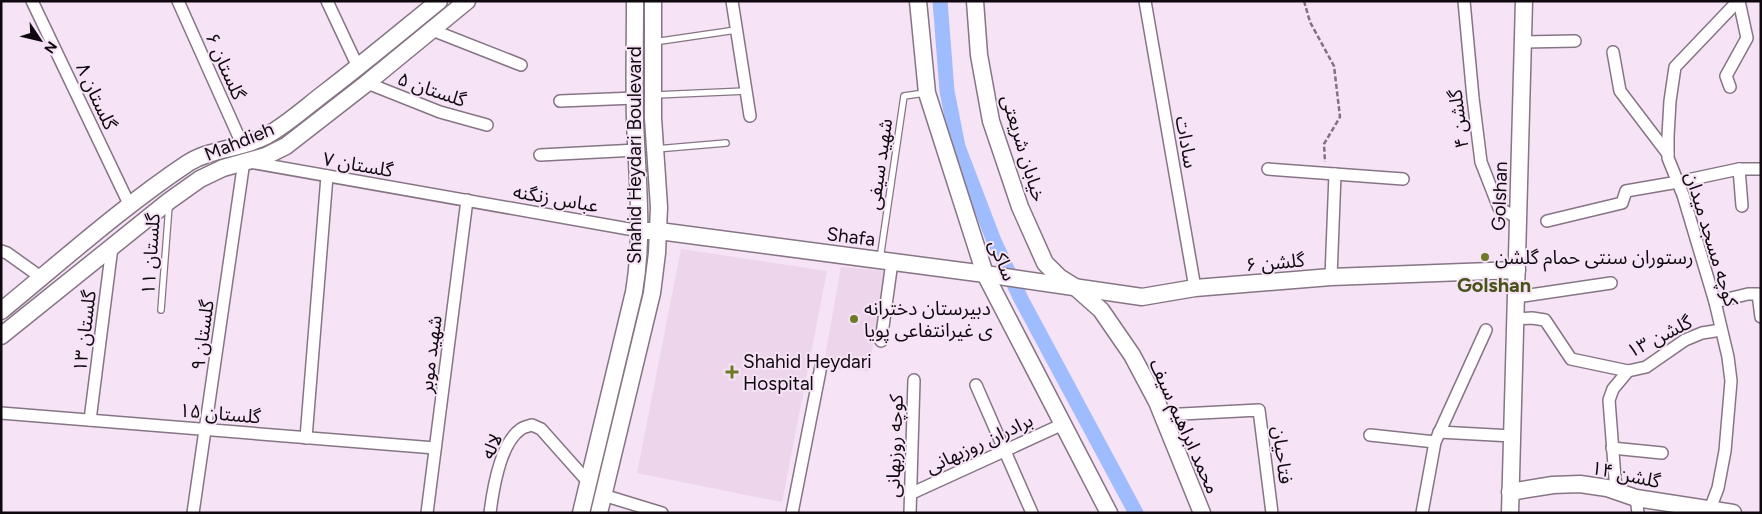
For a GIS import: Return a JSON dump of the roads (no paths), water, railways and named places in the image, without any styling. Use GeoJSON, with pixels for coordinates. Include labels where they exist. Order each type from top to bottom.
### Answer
{"type":"FeatureCollection","features":[{"type":"Feature","properties":{"kind":"street","name":"گلستان ۸"},"geometry":{"type":"LineString","coordinates":[[32,1],[130,206]]}},
{"type":"Feature","properties":{"kind":"street","name":"گلستان ۶"},"geometry":{"type":"LineString","coordinates":[[178,1],[242,144]]}},
{"type":"Feature","properties":{"kind":"street"},"geometry":{"type":"LineString","coordinates":[[327,1],[358,67]]}},
{"type":"Feature","properties":{"kind":"street","name":"Mahdieh"},"geometry":{"type":"LineString","coordinates":[[1,311],[130,206],[190,162],[206,154],[258,140],[276,130],[439,1]]}},
{"type":"Feature","properties":{"kind":"street","name":"Mahdieh"},"geometry":{"type":"LineString","coordinates":[[1,336],[169,201],[200,179],[223,168],[276,152],[367,83],[467,1]]}},
{"type":"Feature","properties":{"kind":"street","name":"Shahid Heydari Boulevard"},"geometry":{"type":"LineString","coordinates":[[581,513],[638,269],[640,231],[635,98],[635,1]]}},
{"type":"Feature","properties":{"kind":"street","name":"Shahid Heydari Boulevard"},"geometry":{"type":"LineString","coordinates":[[599,513],[652,293],[659,231],[653,95],[653,1]]}},
{"type":"Feature","properties":{"kind":"street"},"geometry":{"type":"LineString","coordinates":[[732,1],[750,116]]}},
{"type":"Feature","properties":{"kind":"street","name":"ساکی"},"geometry":{"type":"LineString","coordinates":[[918,1],[927,93],[991,275],[1063,424],[1109,513]]}},
{"type":"Feature","properties":{"kind":"street","name":"خیابان شریعتی"},"geometry":{"type":"LineString","coordinates":[[975,1],[980,55],[989,113],[1002,158],[1020,207],[1045,263],[1059,277],[1075,287]]}},
{"type":"Feature","properties":{"kind":"street","name":"سادات"},"geometry":{"type":"LineString","coordinates":[[1145,1],[1195,288]]}},
{"type":"Feature","properties":{"kind":"street","name":"گلشن ۴"},"geometry":{"type":"LineString","coordinates":[[1464,1],[1481,162],[1499,208],[1518,218]]}},
{"type":"Feature","properties":{"kind":"street","name":"Golshan"},"geometry":{"type":"LineString","coordinates":[[1510,513],[1524,1]]}},
{"type":"Feature","properties":{"kind":"street"},"geometry":{"type":"LineString","coordinates":[[1730,88],[1726,76],[1747,38],[1738,1]]}},
{"type":"Feature","properties":{"kind":"street","name":"کوچه مسجد میدان"},"geometry":{"type":"LineString","coordinates":[[1710,509],[1718,488],[1725,451],[1731,381],[1728,356],[1716,302],[1668,154],[1670,101],[1675,67],[1738,1]]}},
{"type":"Feature","properties":{"kind":"street"},"geometry":{"type":"LineString","coordinates":[[432,30],[521,65]]}},
{"type":"Feature","properties":{"kind":"street"},"geometry":{"type":"LineString","coordinates":[[1523,42],[1575,41]]}},
{"type":"Feature","properties":{"kind":"street"},"geometry":{"type":"LineString","coordinates":[[1613,52],[1620,91],[1668,154]]}},
{"type":"Feature","properties":{"kind":"street","name":"گلستان ۵"},"geometry":{"type":"LineString","coordinates":[[367,83],[440,112],[487,125]]}},
{"type":"Feature","properties":{"kind":"street"},"geometry":{"type":"LineString","coordinates":[[560,100],[635,98]]}},
{"type":"Feature","properties":{"kind":"street"},"geometry":{"type":"LineString","coordinates":[[242,144],[244,162]]}},
{"type":"Feature","properties":{"kind":"street"},"geometry":{"type":"LineString","coordinates":[[540,155],[637,150]]}},
{"type":"Feature","properties":{"kind":"street","name":"گلستان ۷"},"geometry":{"type":"LineString","coordinates":[[244,162],[467,200]]}},
{"type":"Feature","properties":{"kind":"street","name":"گلستان ۹"},"geometry":{"type":"LineString","coordinates":[[193,513],[244,162]]}},
{"type":"Feature","properties":{"kind":"street"},"geometry":{"type":"LineString","coordinates":[[1739,168],[1742,206]]}},
{"type":"Feature","properties":{"kind":"street"},"geometry":{"type":"LineString","coordinates":[[1547,221],[1622,203],[1626,191],[1678,182],[1739,168],[1761,169]]}},
{"type":"Feature","properties":{"kind":"street"},"geometry":{"type":"LineString","coordinates":[[1268,169],[1403,179]]}},
{"type":"Feature","properties":{"kind":"street"},"geometry":{"type":"LineString","coordinates":[[1331,174],[1331,277]]}},
{"type":"Feature","properties":{"kind":"street"},"geometry":{"type":"LineString","coordinates":[[306,438],[327,176]]}},
{"type":"Feature","properties":{"kind":"street","name":"عباس زنگنه"},"geometry":{"type":"LineString","coordinates":[[467,200],[640,231]]}},
{"type":"Feature","properties":{"kind":"street","name":"شهید موبر"},"geometry":{"type":"LineString","coordinates":[[427,513],[467,200]]}},
{"type":"Feature","properties":{"kind":"street","name":"Shafa"},"geometry":{"type":"LineString","coordinates":[[640,231],[659,231],[1039,282]]}},
{"type":"Feature","properties":{"kind":"street"},"geometry":{"type":"LineString","coordinates":[[1,240],[4,252],[42,278]]}},
{"type":"Feature","properties":{"kind":"street","name":"گلستان ۱۳"},"geometry":{"type":"LineString","coordinates":[[90,420],[112,247]]}},
{"type":"Feature","properties":{"kind":"street"},"geometry":{"type":"LineString","coordinates":[[881,341],[886,261]]}},
{"type":"Feature","properties":{"kind":"street","name":"گلشن ۶"},"geometry":{"type":"LineString","coordinates":[[1039,282],[1142,297],[1195,288],[1331,277],[1516,270]]}},
{"type":"Feature","properties":{"kind":"street"},"geometry":{"type":"LineString","coordinates":[[1516,298],[1611,283]]}},
{"type":"Feature","properties":{"kind":"street","name":"محمد ابراهیم سیف"},"geometry":{"type":"LineString","coordinates":[[1075,287],[1101,310],[1132,355],[1162,415],[1202,513]]}},
{"type":"Feature","properties":{"kind":"street"},"geometry":{"type":"LineString","coordinates":[[1716,302],[1748,294],[1758,294],[1761,317]]}},
{"type":"Feature","properties":{"kind":"street","name":"گلشن ۱۳"},"geometry":{"type":"LineString","coordinates":[[1515,319],[1532,318],[1545,320],[1571,359],[1628,371],[1646,366],[1702,332],[1721,330]]}},
{"type":"Feature","properties":{"kind":"street"},"geometry":{"type":"LineString","coordinates":[[1422,513],[1437,437],[1486,330]]}},
{"type":"Feature","properties":{"kind":"street"},"geometry":{"type":"LineString","coordinates":[[792,513],[821,366]]}},
{"type":"Feature","properties":{"kind":"street"},"geometry":{"type":"LineString","coordinates":[[1616,491],[1609,400],[1613,389],[1628,371]]}},
{"type":"Feature","properties":{"kind":"street","name":"کوچه روزبهانی"},"geometry":{"type":"LineString","coordinates":[[910,513],[914,380]]}},
{"type":"Feature","properties":{"kind":"street"},"geometry":{"type":"LineString","coordinates":[[976,385],[1032,513]]}},
{"type":"Feature","properties":{"kind":"street","name":"فتاحیان"},"geometry":{"type":"LineString","coordinates":[[1162,415],[1259,410],[1272,513]]}},
{"type":"Feature","properties":{"kind":"street","name":"گلستان ۱۵"},"geometry":{"type":"LineString","coordinates":[[1,413],[436,448]]}},
{"type":"Feature","properties":{"kind":"street","name":"برادران روزبهانی"},"geometry":{"type":"LineString","coordinates":[[910,494],[1063,424]]}},
{"type":"Feature","properties":{"kind":"street","name":"لاله"},"geometry":{"type":"LineString","coordinates":[[490,513],[501,460],[512,438],[522,428],[532,425],[541,429],[588,483]]}},
{"type":"Feature","properties":{"kind":"street"},"geometry":{"type":"LineString","coordinates":[[1370,435],[1437,437],[1512,436]]}},
{"type":"Feature","properties":{"kind":"street"},"geometry":{"type":"LineString","coordinates":[[1612,448],[1662,453]]}},
{"type":"Feature","properties":{"kind":"street","name":"گلشن ۱۴"},"geometry":{"type":"LineString","coordinates":[[1510,492],[1553,485],[1580,484],[1616,491],[1637,506],[1710,509],[1733,513]]}},
{"type":"Feature","properties":{"kind":"street"},"geometry":{"type":"LineString","coordinates":[[603,495],[662,513]]}},
{"type":"Feature","properties":{"kind":"lane"},"geometry":{"type":"LineString","coordinates":[[653,42],[736,30]]}},
{"type":"Feature","properties":{"kind":"lane"},"geometry":{"type":"LineString","coordinates":[[653,95],[746,91]]}},
{"type":"Feature","properties":{"kind":"lane","name":"شهید سیفی"},"geometry":{"type":"LineString","coordinates":[[886,261],[904,96],[927,93]]}},
{"type":"Feature","properties":{"kind":"lane"},"geometry":{"type":"LineString","coordinates":[[655,150],[726,143]]}},
{"type":"Feature","properties":{"kind":"lane","name":"گلستان ۱۱"},"geometry":{"type":"LineString","coordinates":[[161,310],[169,201]]}},
{"type":"Feature","properties":{"kind":"waterway"},"geometry":{"type":"LineString","coordinates":[[940,1],[947,91],[958,147],[994,241],[1021,299],[1136,513]]}},
{"type":"Feature","properties":{"kind":"place","name":"رستوران سنتی حمام گلشن"},"geometry":{"type":"Point","coordinates":[1485,257]}},
{"type":"Feature","properties":{"kind":"place","name":"دبیرستان دخترانه ی غیرانتفاعی پویا"},"geometry":{"type":"Point","coordinates":[854,319]}},
{"type":"Feature","properties":{"kind":"place","name":"Shahid Heydari Hospital"},"geometry":{"type":"Point","coordinates":[732,372]}},
{"type":"Feature","properties":{"kind":"district","name":"Golshan"},"geometry":{"type":"Point","coordinates":[1494,285]}}]}
